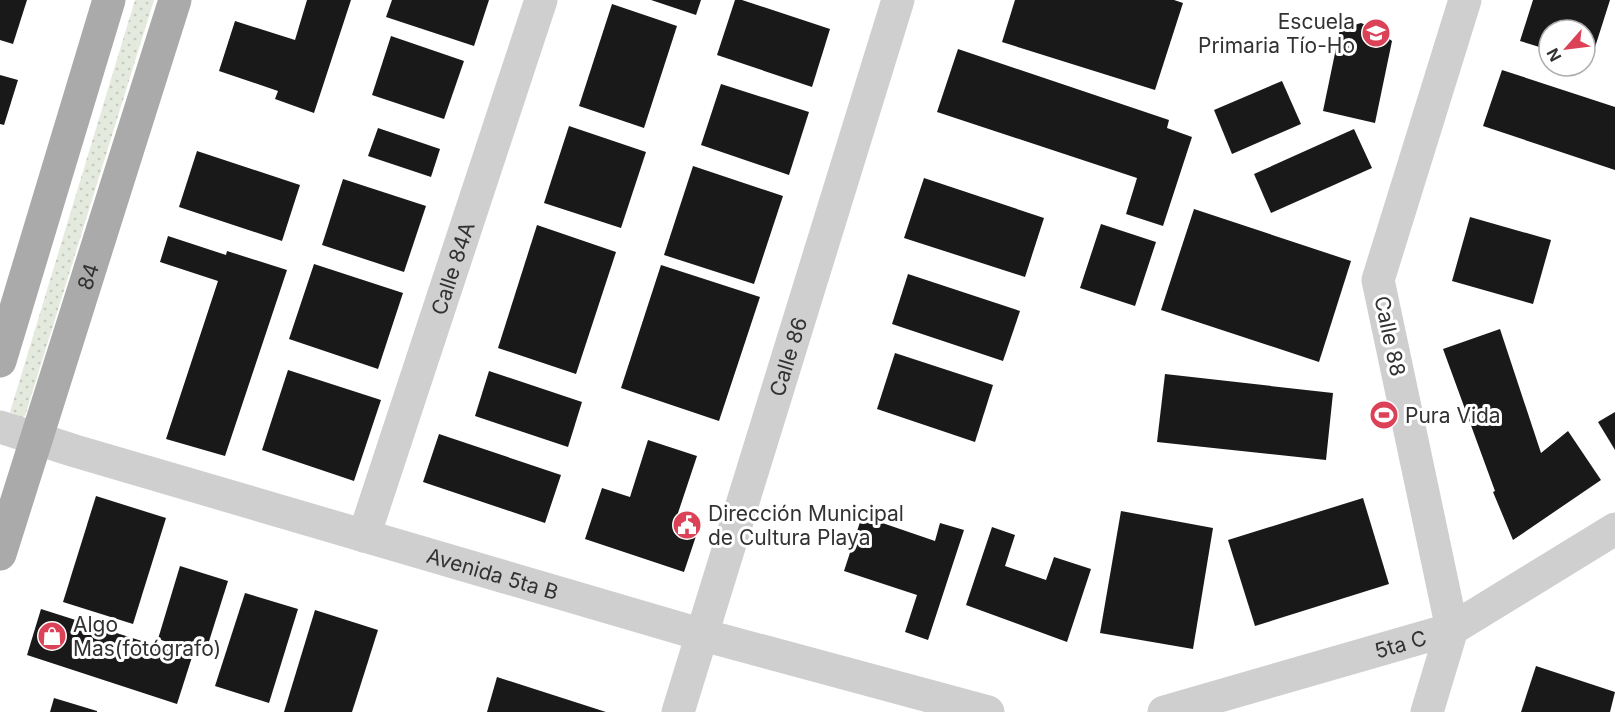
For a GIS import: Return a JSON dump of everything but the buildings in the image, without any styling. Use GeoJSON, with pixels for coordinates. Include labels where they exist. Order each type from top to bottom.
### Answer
{"type":"FeatureCollection","features":[{"type":"Feature","properties":{"kind":"main road"},"geometry":{"type":"LineString","coordinates":[[0,362],[110,0]]}},
{"type":"Feature","properties":{"kind":"main road","name":"84"},"geometry":{"type":"LineString","coordinates":[[0,554],[175,0]]}},
{"type":"Feature","properties":{"kind":"street","name":"Calle 84A"},"geometry":{"type":"LineString","coordinates":[[364,536],[541,0]]}},
{"type":"Feature","properties":{"kind":"street","name":"Calle 86"},"geometry":{"type":"LineString","coordinates":[[678,712],[898,0]]}},
{"type":"Feature","properties":{"kind":"street","name":"Calle 88"},"geometry":{"type":"LineString","coordinates":[[1427,712],[1452,629],[1378,280],[1465,0]]}},
{"type":"Feature","properties":{"kind":"street","name":"Avenida 5ta B"},"geometry":{"type":"LineString","coordinates":[[0,427],[37,440],[703,635],[988,712]]}},
{"type":"Feature","properties":{"kind":"street","name":"5ta C"},"geometry":{"type":"LineString","coordinates":[[1164,712],[1452,629],[1615,529]]}},
{"type":"Feature","properties":{"kind":"shaded area"},"geometry":{"type":"Polygon","coordinates":[[[135,0],[154,0],[25,416],[21,418],[10,412],[135,0]]]}},
{"type":"Feature","properties":{"kind":"place","name":"Escuela Primaria Tío-Ho"},"geometry":{"type":"Point","coordinates":[1376,33]}},
{"type":"Feature","properties":{"kind":"place","name":"Pura Vida"},"geometry":{"type":"Point","coordinates":[1384,415]}},
{"type":"Feature","properties":{"kind":"place","name":"Dirección Municipal de Cultura Playa"},"geometry":{"type":"Point","coordinates":[687,525]}},
{"type":"Feature","properties":{"kind":"place","name":"Algo Mas(fotógrafo)"},"geometry":{"type":"Point","coordinates":[52,636]}}]}
